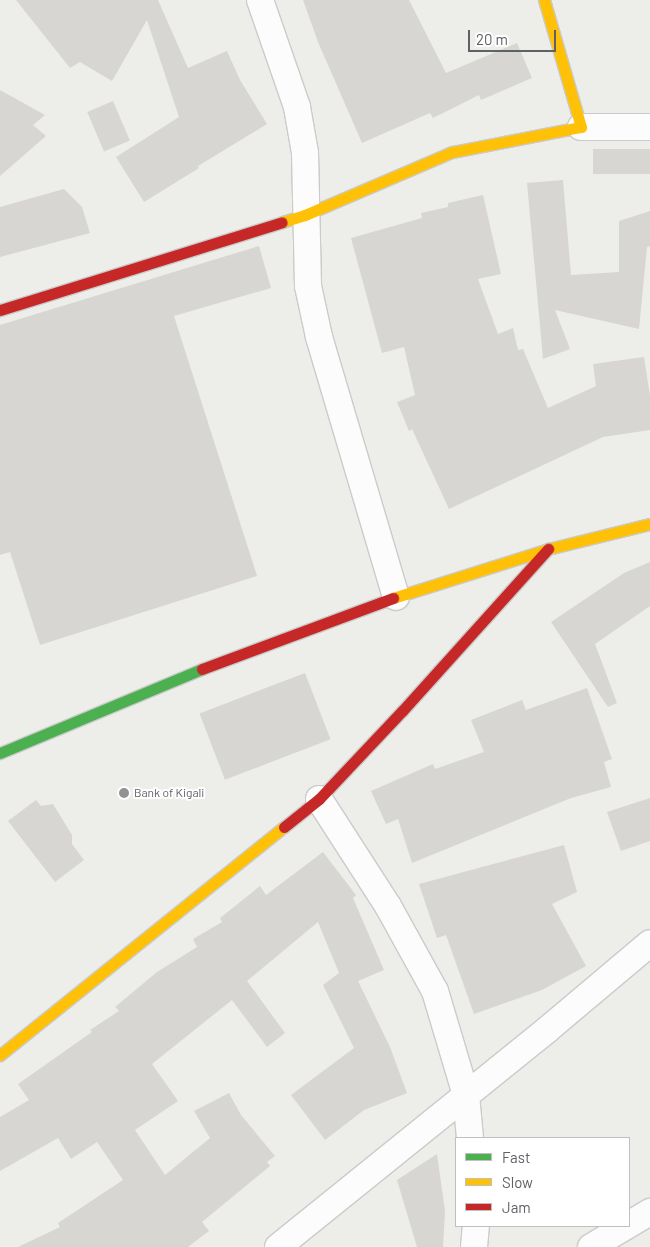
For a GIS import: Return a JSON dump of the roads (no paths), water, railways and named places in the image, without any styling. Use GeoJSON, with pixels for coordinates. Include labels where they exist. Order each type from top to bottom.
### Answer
{"type":"FeatureCollection","features":[{"type":"Feature","properties":{"kind":"street"},"geometry":{"type":"LineString","coordinates":[[260,0],[297,107],[305,153],[308,286],[319,337],[396,597]]}},
{"type":"Feature","properties":{"kind":"street"},"geometry":{"type":"LineString","coordinates":[[544,0],[581,127]]}},
{"type":"Feature","properties":{"kind":"street"},"geometry":{"type":"LineString","coordinates":[[0,310],[305,215],[452,152],[581,127],[650,126]]}},
{"type":"Feature","properties":{"kind":"street"},"geometry":{"type":"LineString","coordinates":[[0,753],[198,671],[396,597],[548,549],[650,524]]}},
{"type":"Feature","properties":{"kind":"street"},"geometry":{"type":"LineString","coordinates":[[0,1055],[319,799],[404,710],[548,549]]}},
{"type":"Feature","properties":{"kind":"street"},"geometry":{"type":"LineString","coordinates":[[319,799],[388,906],[435,992],[466,1095],[470,1137]]}},
{"type":"Feature","properties":{"kind":"street"},"geometry":{"type":"LineString","coordinates":[[278,1247],[650,943]]}},
{"type":"Feature","properties":{"kind":"street"},"geometry":{"type":"LineString","coordinates":[[630,1224],[650,1212]]}},
{"type":"Feature","properties":{"kind":"street"},"geometry":{"type":"LineString","coordinates":[[474,1247],[476,1227]]}},
{"type":"Feature","properties":{"kind":"street"},"geometry":{"type":"LineString","coordinates":[[590,1247],[624,1227]]}},
{"type":"Feature","properties":{"kind":"place","name":"Bank of Kigali"},"geometry":{"type":"Point","coordinates":[124,793]}}]}
